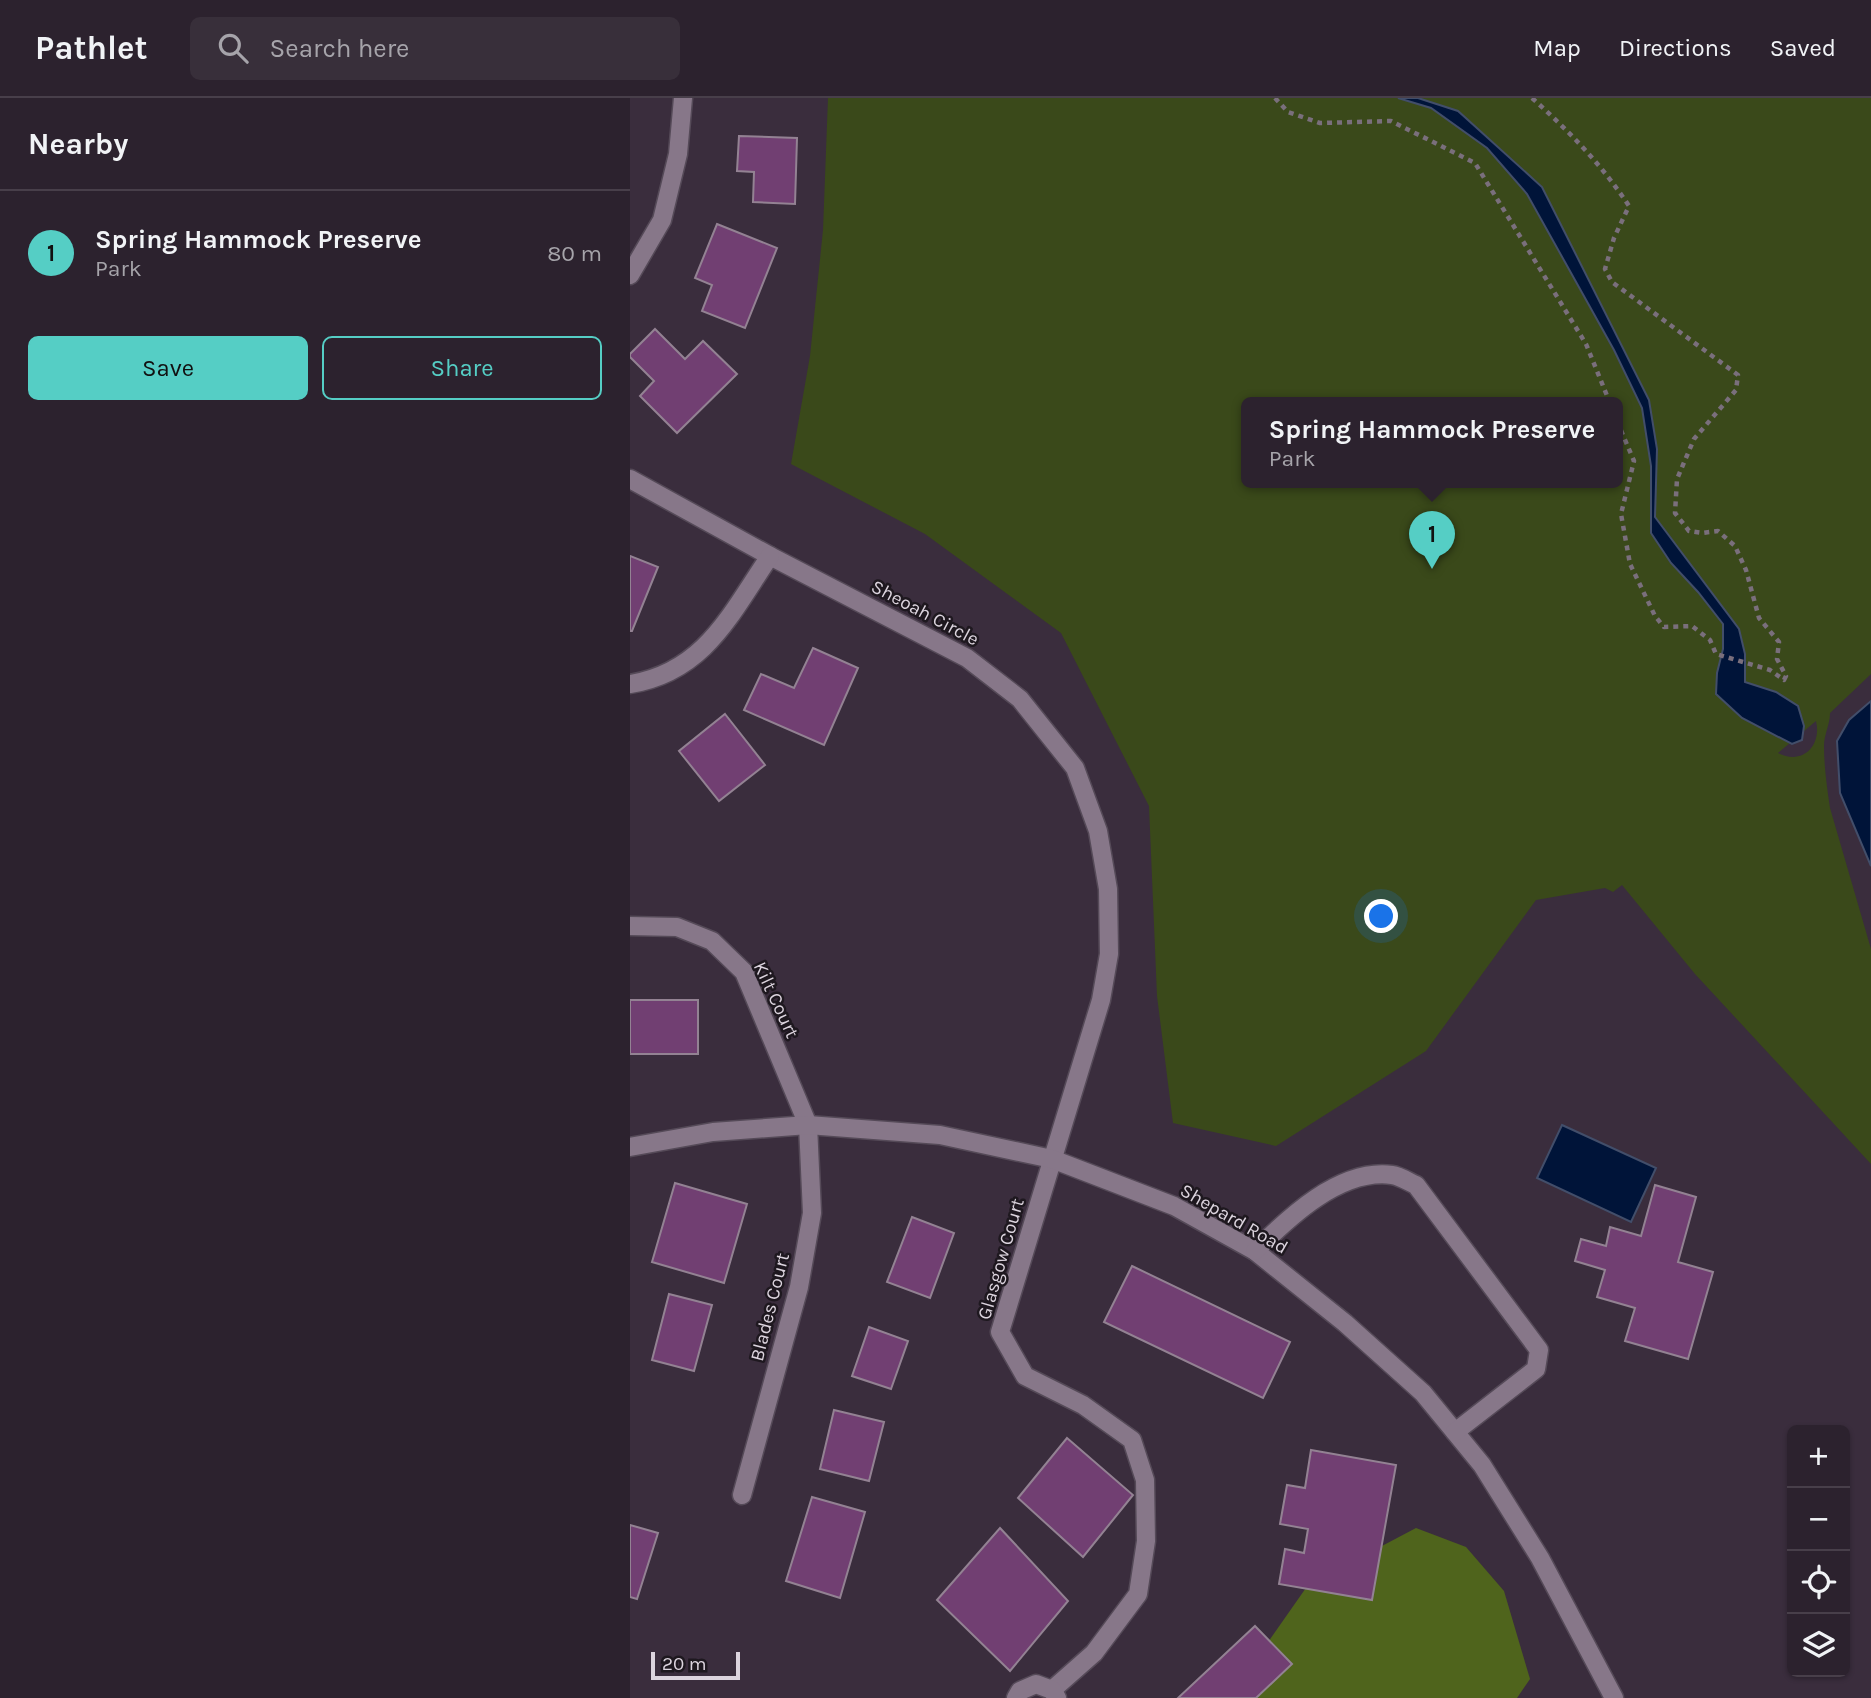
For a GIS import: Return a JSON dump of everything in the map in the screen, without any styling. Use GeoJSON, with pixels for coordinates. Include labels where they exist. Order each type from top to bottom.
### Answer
{"type":"FeatureCollection","features":[{"type":"Feature","properties":{"kind":"street"},"geometry":{"type":"LineString","coordinates":[[630,275],[662,220],[678,154],[683,98]]}},
{"type":"Feature","properties":{"kind":"street","name":"Sheoah Circle"},"geometry":{"type":"LineString","coordinates":[[630,479],[770,556],[967,658],[1020,699],[1075,768],[1098,831],[1108,889],[1109,954],[1101,1000],[1052,1158]]}},
{"type":"Feature","properties":{"kind":"street"},"geometry":{"type":"LineString","coordinates":[[630,684],[649,681],[683,666],[711,642],[770,556]]}},
{"type":"Feature","properties":{"kind":"street","name":"Kilt Court"},"geometry":{"type":"LineString","coordinates":[[630,926],[677,927],[700,936],[712,941],[744,972],[808,1125]]}},
{"type":"Feature","properties":{"kind":"street","name":"Shepard Road"},"geometry":{"type":"LineString","coordinates":[[630,1147],[713,1132],[808,1125],[940,1135],[1052,1158],[1174,1206],[1255,1251],[1345,1322],[1413,1384],[1482,1465],[1540,1558],[1614,1698]]}},
{"type":"Feature","properties":{"kind":"street","name":"Blades Court"},"geometry":{"type":"LineString","coordinates":[[742,1495],[799,1287],[812,1213],[808,1125]]}},
{"type":"Feature","properties":{"kind":"street","name":"Glasgow Court"},"geometry":{"type":"LineString","coordinates":[[1016,1698],[1028,1686],[1036,1684],[1055,1694],[1094,1653],[1138,1594],[1146,1541],[1145,1480],[1132,1440],[1083,1405],[1025,1376],[1000,1332],[1052,1158]]}},
{"type":"Feature","properties":{"kind":"street"},"geometry":{"type":"LineString","coordinates":[[1255,1251],[1289,1217],[1338,1185],[1362,1176],[1393,1174],[1416,1185],[1539,1350],[1536,1369],[1455,1432]]}},
{"type":"Feature","properties":{"kind":"path"},"geometry":{"type":"LineString","coordinates":[[1275,98],[1288,112],[1320,123],[1391,121],[1475,163],[1586,344],[1608,397]]}},
{"type":"Feature","properties":{"kind":"path"},"geometry":{"type":"LineString","coordinates":[[1532,98],[1571,133],[1612,181],[1629,206],[1614,238],[1605,269],[1612,282],[1738,375],[1736,390],[1694,439],[1677,479],[1675,513],[1689,531],[1718,531],[1735,546],[1746,570],[1759,618],[1779,642],[1777,659],[1786,676],[1784,681],[1769,670],[1717,654],[1710,640],[1692,626],[1664,627],[1655,616],[1630,564],[1621,513],[1634,461],[1623,434]]}},
{"type":"Feature","properties":{"kind":"green space"},"geometry":{"type":"Polygon","coordinates":[[[828,98],[1871,98],[1871,674],[1830,713],[1824,746],[1830,808],[1871,949],[1871,1164],[1695,974],[1622,885],[1613,892],[1605,888],[1536,900],[1426,1051],[1276,1146],[1173,1123],[1157,996],[1149,806],[1061,633],[925,534],[791,464],[810,356],[823,230],[828,98]],[[1816,721],[1778,753],[1795,757],[1803,755],[1813,745],[1817,730],[1816,721]]]}},
{"type":"Feature","properties":{"kind":"green space"},"geometry":{"type":"Polygon","coordinates":[[[1416,1528],[1466,1547],[1504,1591],[1530,1679],[1517,1698],[1229,1698],[1308,1585],[1416,1528]]]}},
{"type":"Feature","properties":{"kind":"water"},"geometry":{"type":"Polygon","coordinates":[[[1398,98],[1418,98],[1458,111],[1542,187],[1649,400],[1657,449],[1655,517],[1739,629],[1745,654],[1745,682],[1776,692],[1798,706],[1804,726],[1802,740],[1792,744],[1742,718],[1716,694],[1717,673],[1723,649],[1723,624],[1671,563],[1651,533],[1651,466],[1642,408],[1614,350],[1527,194],[1487,148],[1431,108],[1398,98]]]}},
{"type":"Feature","properties":{"kind":"water"},"geometry":{"type":"Polygon","coordinates":[[[1871,701],[1871,866],[1840,793],[1837,741],[1849,720],[1871,701]]]}},
{"type":"Feature","properties":{"kind":"water"},"geometry":{"type":"Polygon","coordinates":[[[1562,1125],[1656,1168],[1631,1222],[1537,1178],[1562,1125]]]}},
{"type":"Feature","properties":{"kind":"building"},"geometry":{"type":"Polygon","coordinates":[[[739,136],[797,138],[795,204],[753,202],[754,172],[737,171],[739,136]]]}},
{"type":"Feature","properties":{"kind":"building"},"geometry":{"type":"Polygon","coordinates":[[[717,224],[777,248],[745,328],[702,311],[712,285],[695,278],[717,224]]]}},
{"type":"Feature","properties":{"kind":"building"},"geometry":{"type":"Polygon","coordinates":[[[655,329],[685,359],[703,341],[737,374],[677,433],[640,396],[654,381],[630,357],[655,329]]]}},
{"type":"Feature","properties":{"kind":"building"},"geometry":{"type":"Polygon","coordinates":[[[630,556],[658,567],[632,631],[630,631],[630,556]]]}},
{"type":"Feature","properties":{"kind":"building"},"geometry":{"type":"Polygon","coordinates":[[[813,648],[858,668],[824,745],[744,710],[761,674],[794,688],[813,648]]]}},
{"type":"Feature","properties":{"kind":"building"},"geometry":{"type":"Polygon","coordinates":[[[725,714],[765,765],[719,801],[679,751],[725,714]]]}},
{"type":"Feature","properties":{"kind":"building"},"geometry":{"type":"Polygon","coordinates":[[[630,1000],[698,1000],[698,1054],[630,1054],[630,1000]]]}},
{"type":"Feature","properties":{"kind":"building"},"geometry":{"type":"Polygon","coordinates":[[[675,1183],[747,1204],[724,1283],[652,1262],[675,1183]]]}},
{"type":"Feature","properties":{"kind":"building"},"geometry":{"type":"Polygon","coordinates":[[[1655,1185],[1696,1197],[1678,1262],[1713,1272],[1688,1359],[1625,1341],[1635,1308],[1597,1297],[1605,1270],[1575,1261],[1581,1239],[1606,1246],[1610,1227],[1641,1236],[1655,1185]]]}},
{"type":"Feature","properties":{"kind":"building"},"geometry":{"type":"Polygon","coordinates":[[[912,1217],[954,1233],[930,1298],[887,1282],[912,1217]]]}},
{"type":"Feature","properties":{"kind":"building"},"geometry":{"type":"Polygon","coordinates":[[[1132,1266],[1290,1342],[1263,1398],[1104,1322],[1132,1266]]]}},
{"type":"Feature","properties":{"kind":"building"},"geometry":{"type":"Polygon","coordinates":[[[669,1294],[712,1305],[694,1371],[652,1360],[669,1294]]]}},
{"type":"Feature","properties":{"kind":"building"},"geometry":{"type":"Polygon","coordinates":[[[869,1327],[908,1341],[891,1389],[852,1376],[869,1327]]]}},
{"type":"Feature","properties":{"kind":"building"},"geometry":{"type":"Polygon","coordinates":[[[834,1410],[884,1422],[869,1481],[820,1469],[834,1410]]]}},
{"type":"Feature","properties":{"kind":"building"},"geometry":{"type":"Polygon","coordinates":[[[1067,1438],[1133,1495],[1083,1557],[1018,1498],[1067,1438]]]}},
{"type":"Feature","properties":{"kind":"building"},"geometry":{"type":"Polygon","coordinates":[[[1311,1450],[1396,1465],[1372,1600],[1279,1584],[1285,1549],[1304,1553],[1308,1529],[1280,1524],[1287,1485],[1305,1488],[1311,1450]]]}},
{"type":"Feature","properties":{"kind":"building"},"geometry":{"type":"Polygon","coordinates":[[[812,1497],[865,1512],[840,1598],[786,1581],[812,1497]]]}},
{"type":"Feature","properties":{"kind":"building"},"geometry":{"type":"Polygon","coordinates":[[[630,1525],[658,1533],[637,1599],[630,1597],[630,1525]]]}},
{"type":"Feature","properties":{"kind":"building"},"geometry":{"type":"Polygon","coordinates":[[[1000,1528],[1068,1601],[1010,1671],[937,1600],[1000,1528]]]}},
{"type":"Feature","properties":{"kind":"building"},"geometry":{"type":"Polygon","coordinates":[[[1255,1626],[1292,1664],[1256,1698],[1178,1698],[1255,1626]]]}},
{"type":"Feature","properties":{"kind":"place","name":"Spring Hammock Preserve"},"geometry":{"type":"Point","coordinates":[1432,569]}}]}
